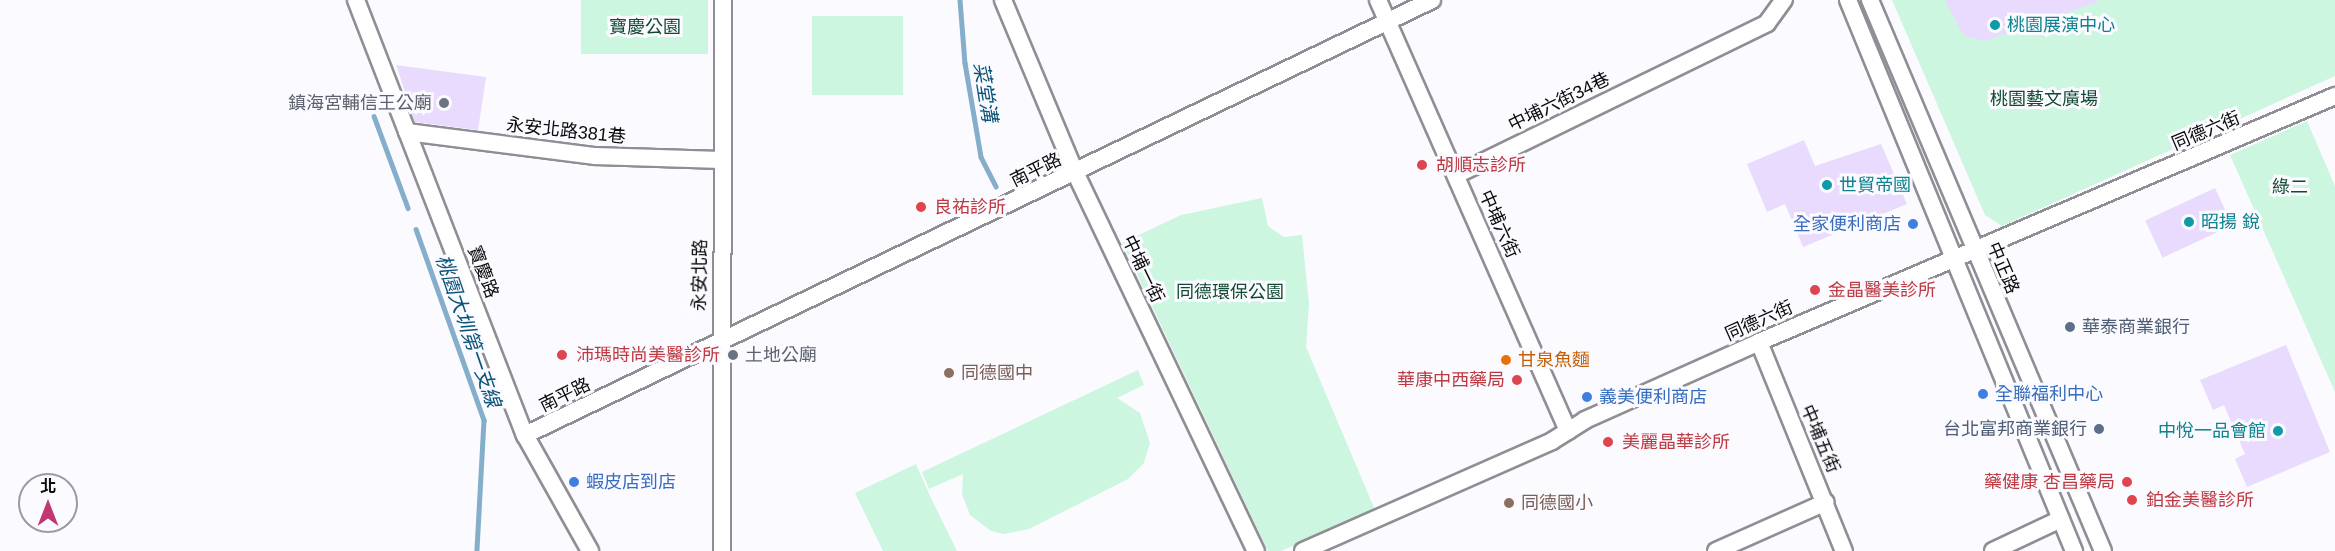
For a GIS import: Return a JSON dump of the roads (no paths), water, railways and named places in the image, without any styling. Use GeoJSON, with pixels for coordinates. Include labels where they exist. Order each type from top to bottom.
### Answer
{"type":"FeatureCollection","features":[{"type":"Feature","properties":{"kind":"street","name":"寶慶路"},"geometry":{"type":"LineString","coordinates":[[356,0],[525,435],[591,551]]}},
{"type":"Feature","properties":{"kind":"street","name":"永安北路"},"geometry":{"type":"LineString","coordinates":[[722,551],[719,344],[723,0]]}},
{"type":"Feature","properties":{"kind":"street","name":"中埔一街"},"geometry":{"type":"LineString","coordinates":[[1003,0],[1075,172],[1256,551]]}},
{"type":"Feature","properties":{"kind":"street","name":"中埔六街"},"geometry":{"type":"LineString","coordinates":[[1378,0],[1568,431]]}},
{"type":"Feature","properties":{"kind":"street","name":"南平路"},"geometry":{"type":"LineString","coordinates":[[525,435],[719,344],[1432,0]]}},
{"type":"Feature","properties":{"kind":"street","name":"中埔六街34巷"},"geometry":{"type":"LineString","coordinates":[[1456,175],[1767,23],[1784,0]]}},
{"type":"Feature","properties":{"kind":"street"},"geometry":{"type":"LineString","coordinates":[[1848,0],[2074,551]]}},
{"type":"Feature","properties":{"kind":"street","name":"中正路"},"geometry":{"type":"LineString","coordinates":[[1870,0],[1974,251],[2103,551]]}},
{"type":"Feature","properties":{"kind":"street","name":"同德六街"},"geometry":{"type":"LineString","coordinates":[[1303,551],[1759,342],[1952,257],[1974,251],[2335,96]]}},
{"type":"Feature","properties":{"kind":"street","name":"永安北路381巷"},"geometry":{"type":"LineString","coordinates":[[407,132],[595,156],[721,160]]}},
{"type":"Feature","properties":{"kind":"street","name":"中埔五街"},"geometry":{"type":"LineString","coordinates":[[1759,342],[1844,551]]}},
{"type":"Feature","properties":{"kind":"street"},"geometry":{"type":"LineString","coordinates":[[1716,551],[1826,502]]}},
{"type":"Feature","properties":{"kind":"street"},"geometry":{"type":"LineString","coordinates":[[1993,551],[2061,519]]}},
{"type":"Feature","properties":{"kind":"waterway","name":"菜堂溝"},"geometry":{"type":"LineString","coordinates":[[960,0],[965,63],[981,157],[996,186]]}},
{"type":"Feature","properties":{"kind":"waterway","name":"桃園大圳第一支線"},"geometry":{"type":"LineString","coordinates":[[374,116],[408,208]]}},
{"type":"Feature","properties":{"kind":"waterway","name":"桃園大圳第一支線"},"geometry":{"type":"LineString","coordinates":[[416,229],[484,420],[477,551]]}},
{"type":"Feature","properties":{"kind":"place","name":"桃園展演中心"},"geometry":{"type":"Point","coordinates":[1995,25]}},
{"type":"Feature","properties":{"kind":"place","name":"鎮海宮輔信王公廟"},"geometry":{"type":"Point","coordinates":[444,103]}},
{"type":"Feature","properties":{"kind":"place","name":"胡順志診所"},"geometry":{"type":"Point","coordinates":[1422,165]}},
{"type":"Feature","properties":{"kind":"place","name":"世貿帝國"},"geometry":{"type":"Point","coordinates":[1827,185]}},
{"type":"Feature","properties":{"kind":"place","name":"良祐診所"},"geometry":{"type":"Point","coordinates":[921,207]}},
{"type":"Feature","properties":{"kind":"place","name":"昭揚 銳"},"geometry":{"type":"Point","coordinates":[2189,222]}},
{"type":"Feature","properties":{"kind":"place","name":"全家便利商店"},"geometry":{"type":"Point","coordinates":[1913,224]}},
{"type":"Feature","properties":{"kind":"place","name":"金晶醫美診所"},"geometry":{"type":"Point","coordinates":[1815,290]}},
{"type":"Feature","properties":{"kind":"place","name":"華泰商業銀行"},"geometry":{"type":"Point","coordinates":[2070,327]}},
{"type":"Feature","properties":{"kind":"place","name":"沛瑪時尚美醫診所"},"geometry":{"type":"Point","coordinates":[562,355]}},
{"type":"Feature","properties":{"kind":"place","name":"土地公廟"},"geometry":{"type":"Point","coordinates":[733,355]}},
{"type":"Feature","properties":{"kind":"place","name":"甘泉魚麵"},"geometry":{"type":"Point","coordinates":[1506,360]}},
{"type":"Feature","properties":{"kind":"place","name":"同德國中"},"geometry":{"type":"Point","coordinates":[949,373]}},
{"type":"Feature","properties":{"kind":"place","name":"華康中西藥局"},"geometry":{"type":"Point","coordinates":[1517,380]}},
{"type":"Feature","properties":{"kind":"place","name":"全聯福利中心"},"geometry":{"type":"Point","coordinates":[1983,394]}},
{"type":"Feature","properties":{"kind":"place","name":"義美便利商店"},"geometry":{"type":"Point","coordinates":[1587,397]}},
{"type":"Feature","properties":{"kind":"place","name":"台北富邦商業銀行"},"geometry":{"type":"Point","coordinates":[2099,429]}},
{"type":"Feature","properties":{"kind":"place","name":"中悅一品會館"},"geometry":{"type":"Point","coordinates":[2278,431]}},
{"type":"Feature","properties":{"kind":"place","name":"美麗晶華診所"},"geometry":{"type":"Point","coordinates":[1608,442]}},
{"type":"Feature","properties":{"kind":"place","name":"蝦皮店到店"},"geometry":{"type":"Point","coordinates":[574,482]}},
{"type":"Feature","properties":{"kind":"place","name":"藥健康 杏昌藥局"},"geometry":{"type":"Point","coordinates":[2127,482]}},
{"type":"Feature","properties":{"kind":"place","name":"鉑金美醫診所"},"geometry":{"type":"Point","coordinates":[2132,500]}},
{"type":"Feature","properties":{"kind":"place","name":"同德國小"},"geometry":{"type":"Point","coordinates":[1509,503]}},
{"type":"Feature","properties":{"kind":"park label","name":"寶慶公園"},"geometry":{"type":"Point","coordinates":[645,27]}},
{"type":"Feature","properties":{"kind":"park label","name":"桃園藝文廣場"},"geometry":{"type":"Point","coordinates":[2044,99]}},
{"type":"Feature","properties":{"kind":"park label","name":"綠二"},"geometry":{"type":"Point","coordinates":[2290,187]}},
{"type":"Feature","properties":{"kind":"park label","name":"同德環保公園"},"geometry":{"type":"Point","coordinates":[1230,292]}}]}
